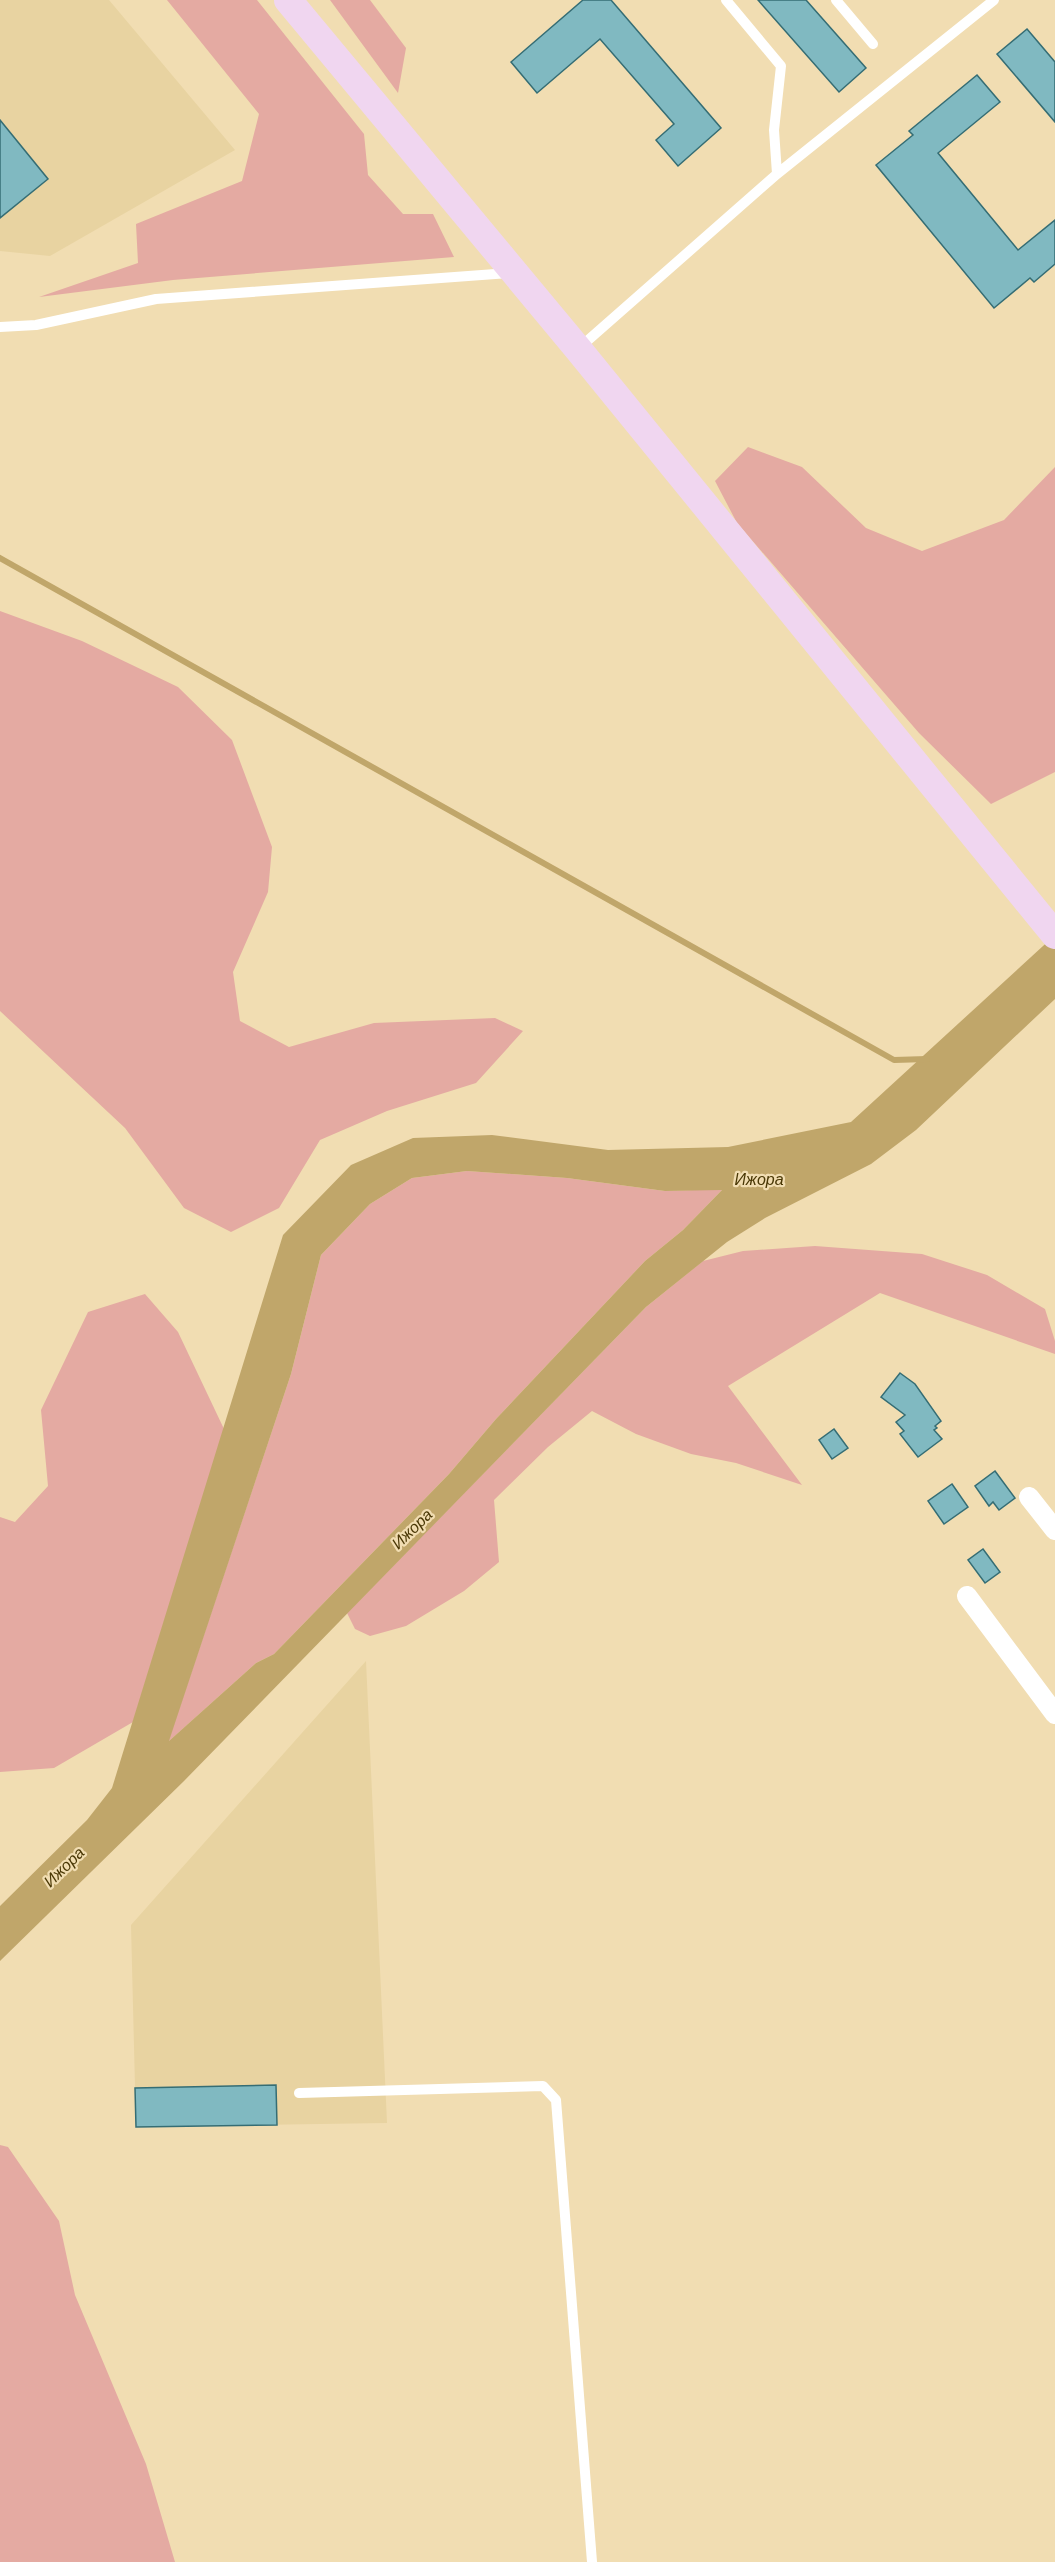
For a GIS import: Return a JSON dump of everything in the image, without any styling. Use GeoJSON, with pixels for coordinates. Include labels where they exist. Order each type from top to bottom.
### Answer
{"type":"FeatureCollection","features":[{"type":"Feature","properties":{"kind":"main road"},"geometry":{"type":"LineString","coordinates":[[288,0],[578,349],[1055,935]]}},
{"type":"Feature","properties":{"kind":"street"},"geometry":{"type":"LineString","coordinates":[[1029,1497],[1055,1530]]}},
{"type":"Feature","properties":{"kind":"street"},"geometry":{"type":"LineString","coordinates":[[967,1596],[1055,1714]]}},
{"type":"Feature","properties":{"kind":"lane"},"geometry":{"type":"LineString","coordinates":[[726,0],[781,66],[774,130],[777,174]]}},
{"type":"Feature","properties":{"kind":"lane"},"geometry":{"type":"LineString","coordinates":[[836,0],[873,44]]}},
{"type":"Feature","properties":{"kind":"lane"},"geometry":{"type":"LineString","coordinates":[[578,349],[777,174],[994,0]]}},
{"type":"Feature","properties":{"kind":"lane"},"geometry":{"type":"LineString","coordinates":[[0,327],[36,325],[156,299],[513,272]]}},
{"type":"Feature","properties":{"kind":"lane"},"geometry":{"type":"LineString","coordinates":[[299,2093],[543,2086],[556,2100],[592,2562]]}},
{"type":"Feature","properties":{"kind":"shaded area"},"geometry":{"type":"Polygon","coordinates":[[[0,0],[109,0],[235,150],[50,256],[0,251],[0,0]]]}},
{"type":"Feature","properties":{"kind":"shaded area"},"geometry":{"type":"Polygon","coordinates":[[[167,0],[257,0],[364,134],[368,175],[403,214],[433,214],[454,257],[173,280],[39,297],[138,263],[136,224],[242,181],[259,114],[167,0]]]}},
{"type":"Feature","properties":{"kind":"shaded area"},"geometry":{"type":"Polygon","coordinates":[[[330,0],[370,0],[406,48],[398,93],[330,0]]]}},
{"type":"Feature","properties":{"kind":"shaded area"},"geometry":{"type":"Polygon","coordinates":[[[748,447],[802,467],[866,528],[922,551],[1004,520],[1055,467],[1055,772],[991,804],[919,733],[737,523],[715,481],[748,447]]]}},
{"type":"Feature","properties":{"kind":"shaded area"},"geometry":{"type":"Polygon","coordinates":[[[0,611],[82,641],[178,687],[232,740],[272,847],[268,892],[233,972],[240,1021],[289,1047],[374,1023],[495,1018],[523,1031],[476,1083],[387,1111],[320,1140],[279,1208],[231,1232],[184,1208],[125,1128],[0,1011],[0,611]]]}},
{"type":"Feature","properties":{"kind":"shaded area"},"geometry":{"type":"Polygon","coordinates":[[[467,1171],[567,1178],[665,1191],[723,1189],[683,1230],[645,1261],[496,1419],[449,1474],[274,1654],[256,1663],[168,1742],[291,1374],[321,1255],[370,1204],[412,1178],[467,1171]]]}},
{"type":"Feature","properties":{"kind":"shaded area"},"geometry":{"type":"Polygon","coordinates":[[[815,1246],[922,1254],[987,1275],[1045,1309],[1055,1341],[1055,1354],[880,1293],[728,1386],[802,1485],[736,1463],[691,1454],[636,1434],[592,1411],[548,1447],[494,1500],[499,1562],[464,1591],[406,1626],[370,1636],[355,1629],[347,1613],[646,1307],[703,1261],[743,1251],[815,1246]]]}},
{"type":"Feature","properties":{"kind":"shaded area"},"geometry":{"type":"Polygon","coordinates":[[[145,1294],[178,1332],[224,1429],[133,1722],[54,1768],[0,1772],[0,1517],[15,1522],[48,1486],[41,1410],[88,1312],[145,1294]]]}},
{"type":"Feature","properties":{"kind":"shaded area"},"geometry":{"type":"Polygon","coordinates":[[[366,1661],[387,2123],[136,2127],[131,1925],[366,1661]]]}},
{"type":"Feature","properties":{"kind":"shaded area"},"geometry":{"type":"Polygon","coordinates":[[[0,2145],[8,2147],[59,2221],[75,2295],[146,2464],[175,2562],[0,2562],[0,2145]]]}},
{"type":"Feature","properties":{"kind":"water","name":"Ижора"},"geometry":{"type":"Polygon","coordinates":[[[1055,935],[1055,999],[916,1130],[871,1164],[765,1218],[727,1242],[646,1307],[184,1781],[0,1961],[0,1906],[87,1820],[112,1788],[283,1235],[351,1165],[413,1138],[492,1135],[608,1150],[728,1147],[851,1122],[1055,935]],[[467,1171],[412,1178],[370,1204],[321,1255],[291,1374],[169,1741],[256,1663],[274,1654],[449,1474],[496,1419],[645,1261],[683,1230],[722,1190],[665,1191],[567,1178],[467,1171]]]}},
{"type":"Feature","properties":{"kind":"building"},"geometry":{"type":"Polygon","coordinates":[[[583,0],[611,0],[721,128],[678,166],[656,140],[674,124],[600,39],[537,93],[511,62],[583,0]]]}},
{"type":"Feature","properties":{"kind":"building"},"geometry":{"type":"Polygon","coordinates":[[[758,0],[806,0],[866,68],[839,92],[758,0]]]}},
{"type":"Feature","properties":{"kind":"building"},"geometry":{"type":"Polygon","coordinates":[[[1027,29],[1055,62],[1055,122],[997,54],[1027,29]]]}},
{"type":"Feature","properties":{"kind":"building"},"geometry":{"type":"Polygon","coordinates":[[[977,75],[1000,102],[938,153],[1018,250],[1055,220],[1055,264],[1034,282],[1030,278],[994,308],[876,165],[913,135],[909,131],[977,75]]]}},
{"type":"Feature","properties":{"kind":"building"},"geometry":{"type":"Polygon","coordinates":[[[0,120],[48,179],[0,218],[0,120]]]}},
{"type":"Feature","properties":{"kind":"building"},"geometry":{"type":"Polygon","coordinates":[[[900,1373],[915,1384],[941,1421],[934,1430],[942,1439],[918,1457],[900,1434],[904,1431],[896,1422],[905,1415],[881,1397],[900,1373]]]}},
{"type":"Feature","properties":{"kind":"building"},"geometry":{"type":"Polygon","coordinates":[[[834,1429],[848,1448],[832,1459],[819,1440],[834,1429]]]}},
{"type":"Feature","properties":{"kind":"building"},"geometry":{"type":"Polygon","coordinates":[[[995,1471],[1015,1498],[999,1510],[993,1502],[989,1506],[975,1486],[995,1471]]]}},
{"type":"Feature","properties":{"kind":"building"},"geometry":{"type":"Polygon","coordinates":[[[952,1484],[968,1507],[944,1524],[928,1501],[952,1484]]]}},
{"type":"Feature","properties":{"kind":"building"},"geometry":{"type":"Polygon","coordinates":[[[983,1549],[1000,1572],[985,1583],[968,1560],[983,1549]]]}},
{"type":"Feature","properties":{"kind":"building"},"geometry":{"type":"Polygon","coordinates":[[[276,2085],[277,2125],[136,2127],[135,2088],[276,2085]]]}},
{"type":"Feature","properties":{"kind":"waterway"},"geometry":{"type":"LineString","coordinates":[[0,558],[894,1060],[927,1059]]}}]}
